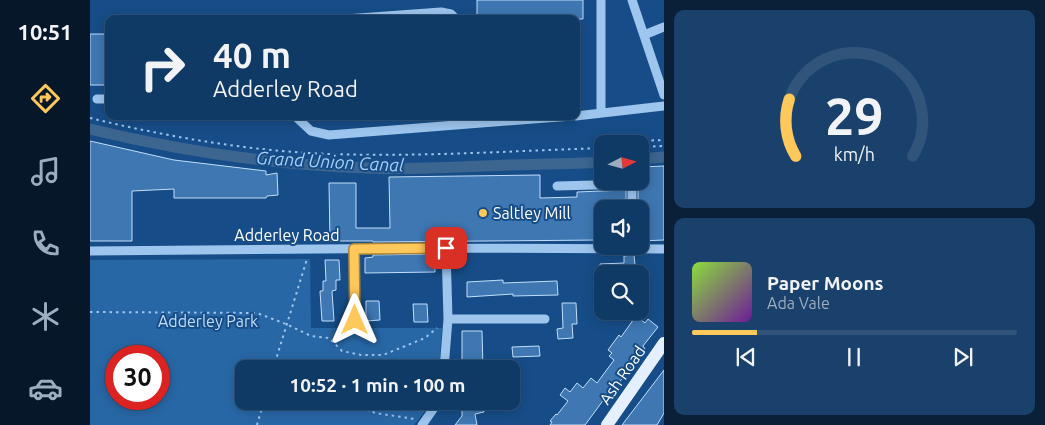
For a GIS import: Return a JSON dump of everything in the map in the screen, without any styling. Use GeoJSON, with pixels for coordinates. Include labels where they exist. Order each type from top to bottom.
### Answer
{"type":"FeatureCollection","features":[{"type":"Feature","properties":{"kind":"main road","name":"Ash Road"},"geometry":{"type":"LineString","coordinates":[[607,425],[664,343]]}},
{"type":"Feature","properties":{"kind":"street"},"geometry":{"type":"LineString","coordinates":[[601,0],[601,113]]}},
{"type":"Feature","properties":{"kind":"street"},"geometry":{"type":"LineString","coordinates":[[632,0],[664,95]]}},
{"type":"Feature","properties":{"kind":"street"},"geometry":{"type":"LineString","coordinates":[[400,15],[441,12],[452,15]]}},
{"type":"Feature","properties":{"kind":"street"},"geometry":{"type":"LineString","coordinates":[[644,35],[664,27]]}},
{"type":"Feature","properties":{"kind":"street"},"geometry":{"type":"LineString","coordinates":[[97,99],[105,98]]}},
{"type":"Feature","properties":{"kind":"street"},"geometry":{"type":"LineString","coordinates":[[580,116],[664,106]]}},
{"type":"Feature","properties":{"kind":"street"},"geometry":{"type":"LineString","coordinates":[[299,120],[311,131],[328,134],[462,120]]}},
{"type":"Feature","properties":{"kind":"street"},"geometry":{"type":"LineString","coordinates":[[557,186],[632,184],[632,200]]}},
{"type":"Feature","properties":{"kind":"street","name":"Adderley Road"},"geometry":{"type":"LineString","coordinates":[[90,251],[594,247]]}},
{"type":"Feature","properties":{"kind":"street"},"geometry":{"type":"LineString","coordinates":[[445,360],[448,319],[446,248]]}},
{"type":"Feature","properties":{"kind":"street","name":"Adderley Road"},"geometry":{"type":"LineString","coordinates":[[649,248],[664,249]]}},
{"type":"Feature","properties":{"kind":"street"},"geometry":{"type":"LineString","coordinates":[[354,249],[355,320]]}},
{"type":"Feature","properties":{"kind":"street"},"geometry":{"type":"LineString","coordinates":[[448,319],[545,319]]}},
{"type":"Feature","properties":{"kind":"street"},"geometry":{"type":"LineString","coordinates":[[423,423],[433,410]]}},
{"type":"Feature","properties":{"kind":"path"},"geometry":{"type":"LineString","coordinates":[[90,118],[130,128],[216,143],[330,154],[594,148]]}},
{"type":"Feature","properties":{"kind":"path"},"geometry":{"type":"LineString","coordinates":[[649,141],[664,140]]}},
{"type":"Feature","properties":{"kind":"path"},"geometry":{"type":"LineString","coordinates":[[649,147],[664,146]]}},
{"type":"Feature","properties":{"kind":"path"},"geometry":{"type":"LineString","coordinates":[[276,360],[310,250]]}},
{"type":"Feature","properties":{"kind":"path"},"geometry":{"type":"LineString","coordinates":[[90,312],[257,313],[311,336],[329,338],[342,351],[360,355],[383,355],[425,338],[448,319]]}},
{"type":"Feature","properties":{"kind":"path"},"geometry":{"type":"LineString","coordinates":[[257,425],[261,410]]}},
{"type":"Feature","properties":{"kind":"path"},"geometry":{"type":"LineString","coordinates":[[368,410],[423,423]]}},
{"type":"Feature","properties":{"kind":"green space","name":"Adderley Park"},"geometry":{"type":"Polygon","coordinates":[[[310,259],[311,328],[442,328],[440,360],[235,360],[235,410],[426,410],[414,425],[90,425],[90,260],[310,259]]]}},
{"type":"Feature","properties":{"kind":"building"},"geometry":{"type":"Polygon","coordinates":[[[477,0],[583,0],[583,19],[580,19],[580,15],[477,15],[477,0]]]}},
{"type":"Feature","properties":{"kind":"building"},"geometry":{"type":"Polygon","coordinates":[[[90,34],[105,34],[105,85],[90,85],[90,34]]]}},
{"type":"Feature","properties":{"kind":"building"},"geometry":{"type":"Polygon","coordinates":[[[90,141],[174,160],[266,171],[266,175],[277,173],[278,195],[267,196],[266,198],[174,198],[174,189],[132,191],[132,241],[90,241],[90,141]]]}},
{"type":"Feature","properties":{"kind":"building"},"geometry":{"type":"Polygon","coordinates":[[[664,166],[664,240],[649,241],[649,200],[638,200],[638,190],[649,190],[649,167],[664,166]]]}},
{"type":"Feature","properties":{"kind":"building","name":"Saltley Mill"},"geometry":{"type":"Polygon","coordinates":[[[540,175],[540,198],[577,197],[577,192],[626,190],[626,200],[594,200],[594,240],[330,241],[329,183],[356,183],[356,228],[390,228],[389,177],[540,175]]]}},
{"type":"Feature","properties":{"kind":"building"},"geometry":{"type":"Polygon","coordinates":[[[435,254],[435,272],[365,273],[365,258],[373,257],[373,255],[435,254]]]}},
{"type":"Feature","properties":{"kind":"building"},"geometry":{"type":"Polygon","coordinates":[[[634,255],[635,265],[600,265],[624,263],[624,256],[634,255]]]}},
{"type":"Feature","properties":{"kind":"building"},"geometry":{"type":"Polygon","coordinates":[[[325,260],[339,260],[340,280],[336,280],[336,290],[332,291],[334,321],[322,321],[320,291],[323,291],[323,281],[326,281],[325,260]]]}},
{"type":"Feature","properties":{"kind":"building"},"geometry":{"type":"Polygon","coordinates":[[[503,280],[503,283],[557,281],[558,295],[513,296],[513,294],[467,297],[467,282],[503,280]]]}},
{"type":"Feature","properties":{"kind":"building"},"geometry":{"type":"Polygon","coordinates":[[[366,301],[379,301],[380,320],[366,321],[366,301]]]}},
{"type":"Feature","properties":{"kind":"building"},"geometry":{"type":"Polygon","coordinates":[[[562,303],[576,303],[577,324],[572,324],[573,338],[558,339],[557,329],[563,328],[562,303]]]}},
{"type":"Feature","properties":{"kind":"building"},"geometry":{"type":"Polygon","coordinates":[[[413,304],[427,304],[428,322],[414,322],[413,304]]]}},
{"type":"Feature","properties":{"kind":"building"},"geometry":{"type":"Polygon","coordinates":[[[633,320],[641,320],[645,323],[649,320],[658,327],[643,346],[645,349],[618,384],[616,383],[585,425],[550,425],[552,422],[550,421],[568,401],[560,395],[565,388],[570,392],[577,383],[583,388],[591,378],[597,383],[614,360],[609,356],[612,353],[608,350],[619,335],[621,337],[633,320]]]}},
{"type":"Feature","properties":{"kind":"building"},"geometry":{"type":"Polygon","coordinates":[[[462,331],[482,331],[483,360],[462,360],[462,331]]]}},
{"type":"Feature","properties":{"kind":"building"},"geometry":{"type":"Polygon","coordinates":[[[539,346],[540,356],[513,357],[512,347],[539,346]]]}},
{"type":"Feature","properties":{"kind":"building"},"geometry":{"type":"Polygon","coordinates":[[[664,370],[664,413],[657,425],[622,425],[664,370]]]}},
{"type":"Feature","properties":{"kind":"building"},"geometry":{"type":"Polygon","coordinates":[[[462,410],[484,410],[484,412],[475,414],[477,425],[455,425],[462,416],[462,410]]]}},
{"type":"Feature","properties":{"kind":"waterway","name":"Grand Union Canal"},"geometry":{"type":"LineString","coordinates":[[90,129],[228,156],[297,164],[385,169],[594,162]]}},
{"type":"Feature","properties":{"kind":"waterway","name":"Grand Union Canal"},"geometry":{"type":"LineString","coordinates":[[649,158],[664,157]]}},
{"type":"Feature","properties":{"kind":"place","name":"Saltley Mill"},"geometry":{"type":"Point","coordinates":[483,213]}},
{"type":"Feature","properties":{"kind":"route"},"geometry":{"type":"LineString","coordinates":[[355,320],[354,249],[446,248]]}}]}
